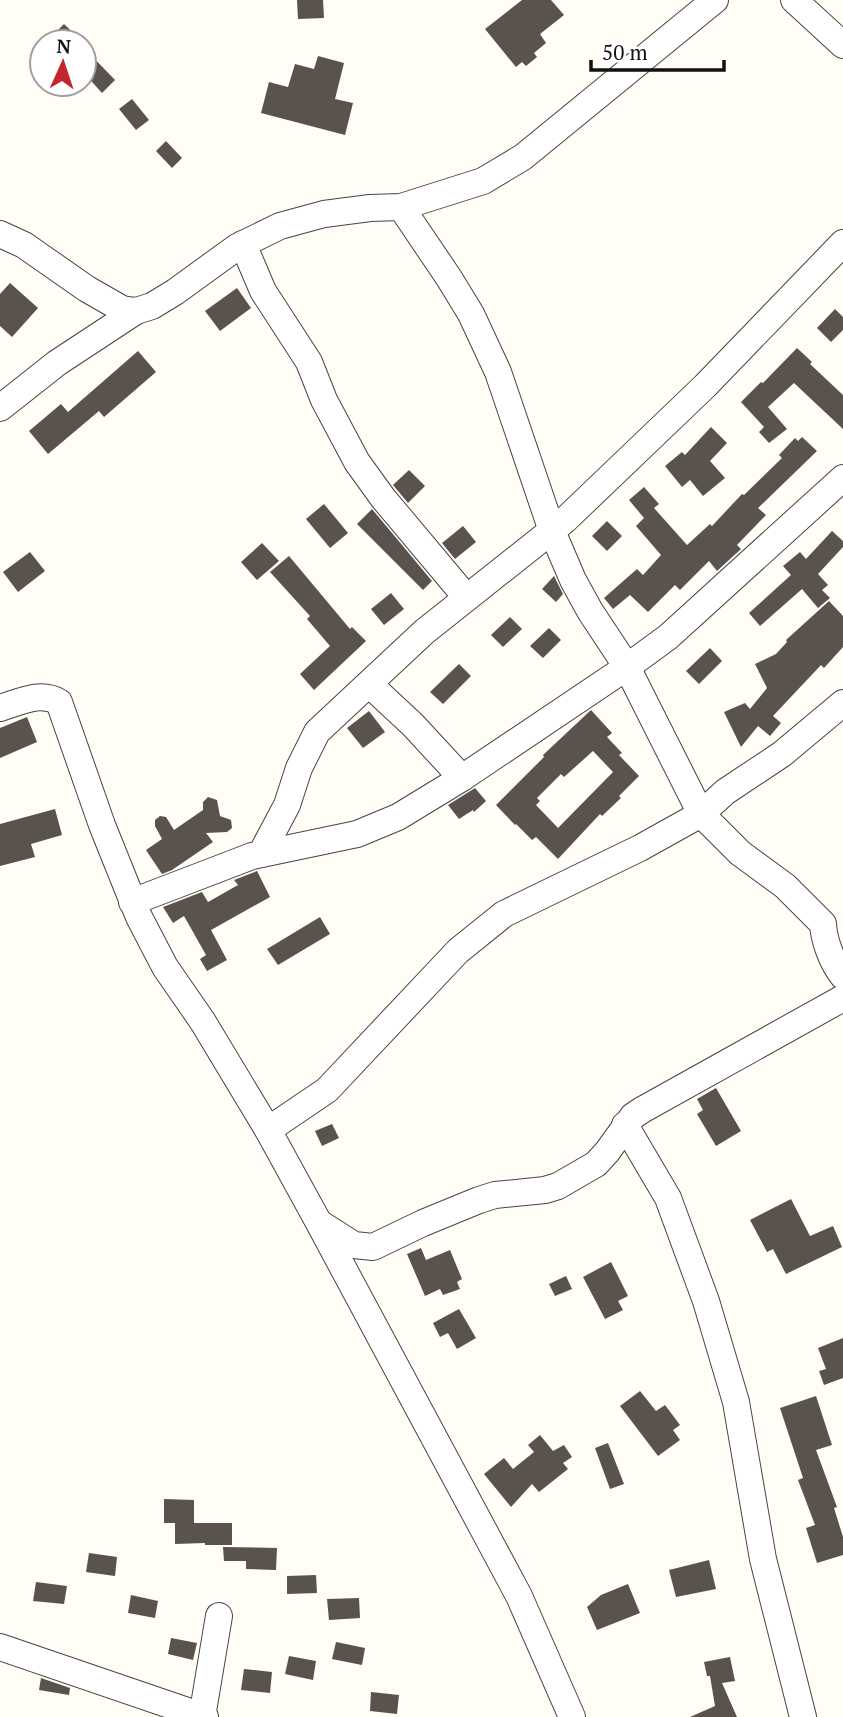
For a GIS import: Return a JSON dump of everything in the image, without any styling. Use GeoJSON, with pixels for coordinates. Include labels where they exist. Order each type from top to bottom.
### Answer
{"type":"FeatureCollection","features":[{"type":"Feature","properties":{"kind":"street"},"geometry":{"type":"LineString","coordinates":[[0,408],[57,363],[136,311],[152,306],[243,244],[281,226],[324,214],[370,208],[401,208],[483,181],[523,157],[715,0]]}},
{"type":"Feature","properties":{"kind":"street"},"geometry":{"type":"LineString","coordinates":[[794,0],[843,45]]}},
{"type":"Feature","properties":{"kind":"street"},"geometry":{"type":"LineString","coordinates":[[401,208],[466,305],[498,372],[552,531],[590,611],[627,667],[701,814],[740,853],[785,886],[823,923],[837,969],[843,976]]}},
{"type":"Feature","properties":{"kind":"street"},"geometry":{"type":"LineString","coordinates":[[0,234],[24,245],[87,289],[122,309],[136,311]]}},
{"type":"Feature","properties":{"kind":"street"},"geometry":{"type":"LineString","coordinates":[[261,854],[287,805],[303,757],[317,732],[424,632],[552,531],[705,386],[843,243]]}},
{"type":"Feature","properties":{"kind":"street"},"geometry":{"type":"LineString","coordinates":[[243,244],[263,291],[309,362],[328,410],[357,462],[383,498],[466,597]]}},
{"type":"Feature","properties":{"kind":"street"},"geometry":{"type":"LineString","coordinates":[[132,902],[261,854],[337,839],[398,817],[461,778],[668,637],[843,478]]}},
{"type":"Feature","properties":{"kind":"street"},"geometry":{"type":"LineString","coordinates":[[369,684],[413,724],[461,778]]}},
{"type":"Feature","properties":{"kind":"street"},"geometry":{"type":"LineString","coordinates":[[0,708],[39,696],[59,702],[132,902],[165,967],[203,1022],[268,1130],[319,1223],[519,1596],[572,1717]]}},
{"type":"Feature","properties":{"kind":"street"},"geometry":{"type":"LineString","coordinates":[[268,1130],[327,1090],[458,951],[481,931],[525,903],[640,848],[701,814],[725,792],[782,754],[843,703]]}},
{"type":"Feature","properties":{"kind":"street"},"geometry":{"type":"LineString","coordinates":[[319,1223],[360,1247],[373,1247],[479,1200],[495,1195],[545,1190],[558,1186],[596,1164],[625,1125],[642,1110],[843,998]]}},
{"type":"Feature","properties":{"kind":"street"},"geometry":{"type":"LineString","coordinates":[[625,1125],[668,1198],[706,1301],[736,1402],[763,1559],[803,1717]]}},
{"type":"Feature","properties":{"kind":"street"},"geometry":{"type":"LineString","coordinates":[[0,1647],[203,1717],[219,1616]]}},
{"type":"Feature","properties":{"kind":"building"},"geometry":{"type":"Polygon","coordinates":[[[297,0],[323,0],[324,18],[298,19],[297,0]]]}},
{"type":"Feature","properties":{"kind":"building"},"geometry":{"type":"Polygon","coordinates":[[[522,0],[551,0],[564,15],[540,34],[546,43],[534,53],[537,57],[526,66],[522,62],[516,67],[485,29],[522,0]]]}},
{"type":"Feature","properties":{"kind":"building"},"geometry":{"type":"Polygon","coordinates":[[[318,56],[344,63],[335,99],[353,103],[345,135],[261,113],[269,82],[288,87],[295,64],[314,69],[318,56]]]}},
{"type":"Feature","properties":{"kind":"building"},"geometry":{"type":"Polygon","coordinates":[[[98,62],[115,80],[102,93],[98,89],[98,62]]]}},
{"type":"Feature","properties":{"kind":"building"},"geometry":{"type":"Polygon","coordinates":[[[132,99],[149,120],[136,130],[119,109],[132,99]]]}},
{"type":"Feature","properties":{"kind":"building"},"geometry":{"type":"Polygon","coordinates":[[[166,141],[182,158],[172,168],[156,151],[166,141]]]}},
{"type":"Feature","properties":{"kind":"building"},"geometry":{"type":"Polygon","coordinates":[[[10,283],[38,308],[12,337],[0,326],[0,294],[10,283]]]}},
{"type":"Feature","properties":{"kind":"building"},"geometry":{"type":"Polygon","coordinates":[[[237,288],[251,308],[220,331],[205,311],[237,288]]]}},
{"type":"Feature","properties":{"kind":"building"},"geometry":{"type":"Polygon","coordinates":[[[835,309],[843,317],[843,330],[831,342],[817,328],[835,309]]]}},
{"type":"Feature","properties":{"kind":"building"},"geometry":{"type":"Polygon","coordinates":[[[797,348],[843,395],[843,429],[794,383],[768,407],[787,429],[769,443],[759,432],[764,427],[741,402],[797,348]]]}},
{"type":"Feature","properties":{"kind":"building"},"geometry":{"type":"Polygon","coordinates":[[[138,351],[156,372],[104,417],[99,411],[48,454],[29,431],[61,404],[68,412],[138,351]]]}},
{"type":"Feature","properties":{"kind":"building"},"geometry":{"type":"Polygon","coordinates":[[[711,427],[727,443],[710,461],[725,478],[703,496],[690,480],[682,487],[665,466],[682,452],[685,455],[711,427]]]}},
{"type":"Feature","properties":{"kind":"building"},"geometry":{"type":"Polygon","coordinates":[[[802,437],[817,451],[758,508],[766,515],[737,545],[741,549],[717,571],[709,561],[680,590],[675,585],[648,612],[630,595],[613,609],[604,598],[637,569],[643,575],[661,555],[636,526],[644,518],[629,500],[644,487],[659,504],[654,508],[687,545],[710,524],[712,526],[782,458],[779,455],[795,438],[798,441],[802,437]]]}},
{"type":"Feature","properties":{"kind":"building"},"geometry":{"type":"Polygon","coordinates":[[[409,470],[425,486],[408,503],[393,485],[409,470]]]}},
{"type":"Feature","properties":{"kind":"building"},"geometry":{"type":"Polygon","coordinates":[[[324,504],[348,533],[330,548],[306,519],[324,504]]]}},
{"type":"Feature","properties":{"kind":"building"},"geometry":{"type":"Polygon","coordinates":[[[372,509],[432,581],[423,590],[357,524],[372,509]]]}},
{"type":"Feature","properties":{"kind":"building"},"geometry":{"type":"Polygon","coordinates":[[[607,521],[622,536],[607,551],[592,536],[607,521]]]}},
{"type":"Feature","properties":{"kind":"building"},"geometry":{"type":"Polygon","coordinates":[[[463,526],[476,542],[455,559],[442,543],[463,526]]]}},
{"type":"Feature","properties":{"kind":"building"},"geometry":{"type":"Polygon","coordinates":[[[832,531],[843,541],[843,547],[818,574],[828,585],[822,590],[830,598],[818,608],[802,589],[760,626],[749,613],[791,575],[783,566],[800,552],[806,559],[832,531]]]}},
{"type":"Feature","properties":{"kind":"building"},"geometry":{"type":"Polygon","coordinates":[[[262,543],[279,561],[257,580],[241,562],[262,543]]]}},
{"type":"Feature","properties":{"kind":"building"},"geometry":{"type":"Polygon","coordinates":[[[30,552],[45,571],[18,592],[3,572],[30,552]]]}},
{"type":"Feature","properties":{"kind":"building"},"geometry":{"type":"Polygon","coordinates":[[[289,556],[350,629],[352,627],[366,641],[314,690],[300,674],[330,646],[307,619],[310,616],[270,572],[289,556]]]}},
{"type":"Feature","properties":{"kind":"building"},"geometry":{"type":"Polygon","coordinates":[[[554,576],[563,594],[556,602],[542,589],[554,576]]]}},
{"type":"Feature","properties":{"kind":"building"},"geometry":{"type":"Polygon","coordinates":[[[391,593],[404,609],[384,625],[371,609],[391,593]]]}},
{"type":"Feature","properties":{"kind":"building"},"geometry":{"type":"Polygon","coordinates":[[[829,601],[843,616],[843,647],[824,668],[821,665],[773,716],[781,723],[770,736],[758,726],[741,747],[724,712],[745,703],[750,709],[767,688],[755,664],[776,654],[786,640],[829,601]]]}},
{"type":"Feature","properties":{"kind":"building"},"geometry":{"type":"Polygon","coordinates":[[[510,617],[522,629],[503,647],[491,635],[510,617]]]}},
{"type":"Feature","properties":{"kind":"building"},"geometry":{"type":"Polygon","coordinates":[[[549,628],[561,640],[543,658],[530,646],[549,628]]]}},
{"type":"Feature","properties":{"kind":"building"},"geometry":{"type":"Polygon","coordinates":[[[710,648],[722,661],[699,684],[686,671],[710,648]]]}},
{"type":"Feature","properties":{"kind":"building"},"geometry":{"type":"Polygon","coordinates":[[[459,664],[471,676],[443,704],[430,692],[459,664]]]}},
{"type":"Feature","properties":{"kind":"building"},"geometry":{"type":"Polygon","coordinates":[[[591,710],[612,733],[607,737],[622,753],[619,755],[639,776],[619,796],[621,798],[602,816],[600,814],[558,859],[536,837],[532,840],[496,805],[543,755],[591,710]],[[593,751],[564,777],[561,774],[537,798],[540,801],[536,805],[558,828],[613,772],[593,751]]]}},
{"type":"Feature","properties":{"kind":"building"},"geometry":{"type":"Polygon","coordinates":[[[369,711],[385,732],[363,748],[347,728],[369,711]]]}},
{"type":"Feature","properties":{"kind":"building"},"geometry":{"type":"Polygon","coordinates":[[[27,717],[37,742],[0,758],[0,728],[27,717]]]}},
{"type":"Feature","properties":{"kind":"building"},"geometry":{"type":"Polygon","coordinates":[[[475,788],[486,801],[474,812],[473,810],[459,819],[448,805],[475,788]]]}},
{"type":"Feature","properties":{"kind":"building"},"geometry":{"type":"Polygon","coordinates":[[[208,797],[217,800],[220,816],[231,820],[232,828],[227,832],[206,833],[213,842],[162,874],[146,850],[162,839],[155,820],[160,816],[166,817],[174,830],[203,810],[203,802],[208,797]]]}},
{"type":"Feature","properties":{"kind":"building"},"geometry":{"type":"Polygon","coordinates":[[[55,809],[62,835],[31,844],[35,857],[0,866],[0,824],[55,809]]]}},
{"type":"Feature","properties":{"kind":"building"},"geometry":{"type":"Polygon","coordinates":[[[257,871],[270,897],[211,930],[227,960],[207,971],[200,959],[206,955],[184,916],[173,923],[163,907],[202,892],[208,902],[238,885],[234,880],[257,871]]]}},
{"type":"Feature","properties":{"kind":"building"},"geometry":{"type":"Polygon","coordinates":[[[320,917],[330,934],[278,965],[267,949],[320,917]]]}},
{"type":"Feature","properties":{"kind":"building"},"geometry":{"type":"Polygon","coordinates":[[[716,1088],[741,1131],[716,1146],[697,1114],[703,1110],[697,1099],[716,1088]]]}},
{"type":"Feature","properties":{"kind":"building"},"geometry":{"type":"Polygon","coordinates":[[[332,1124],[339,1138],[322,1146],[315,1131],[332,1124]]]}},
{"type":"Feature","properties":{"kind":"building"},"geometry":{"type":"Polygon","coordinates":[[[791,1199],[810,1236],[833,1226],[842,1247],[786,1274],[773,1249],[767,1252],[750,1220],[791,1199]]]}},
{"type":"Feature","properties":{"kind":"building"},"geometry":{"type":"Polygon","coordinates":[[[421,1248],[426,1260],[450,1250],[462,1279],[457,1282],[460,1289],[443,1295],[440,1289],[425,1296],[407,1254],[421,1248]]]}},
{"type":"Feature","properties":{"kind":"building"},"geometry":{"type":"Polygon","coordinates":[[[611,1262],[628,1296],[618,1301],[623,1310],[605,1319],[583,1277],[611,1262]]]}},
{"type":"Feature","properties":{"kind":"building"},"geometry":{"type":"Polygon","coordinates":[[[566,1276],[572,1289],[555,1296],[549,1284],[566,1276]]]}},
{"type":"Feature","properties":{"kind":"building"},"geometry":{"type":"Polygon","coordinates":[[[459,1309],[476,1338],[457,1349],[448,1333],[440,1337],[433,1323],[459,1309]]]}},
{"type":"Feature","properties":{"kind":"building"},"geometry":{"type":"Polygon","coordinates":[[[843,1338],[843,1378],[824,1385],[819,1371],[826,1369],[818,1348],[843,1338]]]}},
{"type":"Feature","properties":{"kind":"building"},"geometry":{"type":"Polygon","coordinates":[[[640,1391],[656,1411],[665,1405],[680,1425],[673,1430],[680,1440],[658,1456],[620,1406],[640,1391]]]}},
{"type":"Feature","properties":{"kind":"building"},"geometry":{"type":"Polygon","coordinates":[[[816,1396],[832,1445],[816,1450],[837,1507],[834,1508],[843,1537],[843,1555],[817,1563],[806,1528],[815,1525],[798,1480],[803,1478],[780,1408],[816,1396]]]}},
{"type":"Feature","properties":{"kind":"building"},"geometry":{"type":"Polygon","coordinates":[[[540,1435],[553,1451],[564,1445],[572,1457],[563,1463],[568,1469],[539,1492],[532,1484],[511,1507],[484,1474],[504,1458],[513,1469],[534,1452],[528,1445],[540,1435]]]}},
{"type":"Feature","properties":{"kind":"building"},"geometry":{"type":"Polygon","coordinates":[[[608,1443],[624,1484],[610,1489],[595,1448],[608,1443]]]}},
{"type":"Feature","properties":{"kind":"building"},"geometry":{"type":"Polygon","coordinates":[[[164,1499],[194,1500],[194,1523],[232,1523],[232,1545],[175,1544],[175,1523],[164,1523],[164,1499]]]}},
{"type":"Feature","properties":{"kind":"building"},"geometry":{"type":"Polygon","coordinates":[[[223,1547],[277,1548],[276,1570],[246,1569],[246,1561],[224,1561],[223,1547]]]}},
{"type":"Feature","properties":{"kind":"building"},"geometry":{"type":"Polygon","coordinates":[[[89,1553],[117,1557],[115,1576],[86,1572],[89,1553]]]}},
{"type":"Feature","properties":{"kind":"building"},"geometry":{"type":"Polygon","coordinates":[[[709,1560],[716,1589],[676,1597],[669,1570],[709,1560]]]}},
{"type":"Feature","properties":{"kind":"building"},"geometry":{"type":"Polygon","coordinates":[[[316,1575],[317,1593],[287,1594],[287,1576],[316,1575]]]}},
{"type":"Feature","properties":{"kind":"building"},"geometry":{"type":"Polygon","coordinates":[[[36,1582],[67,1586],[64,1604],[33,1601],[36,1582]]]}},
{"type":"Feature","properties":{"kind":"building"},"geometry":{"type":"Polygon","coordinates":[[[628,1584],[640,1613],[597,1630],[587,1607],[601,1595],[628,1584]]]}},
{"type":"Feature","properties":{"kind":"building"},"geometry":{"type":"Polygon","coordinates":[[[131,1595],[158,1601],[155,1618],[128,1613],[131,1595]]]}},
{"type":"Feature","properties":{"kind":"building"},"geometry":{"type":"Polygon","coordinates":[[[359,1598],[360,1618],[329,1620],[327,1599],[359,1598]]]}},
{"type":"Feature","properties":{"kind":"building"},"geometry":{"type":"Polygon","coordinates":[[[171,1638],[197,1643],[193,1660],[168,1654],[171,1638]]]}},
{"type":"Feature","properties":{"kind":"building"},"geometry":{"type":"Polygon","coordinates":[[[336,1642],[365,1648],[362,1665],[332,1659],[336,1642]]]}},
{"type":"Feature","properties":{"kind":"building"},"geometry":{"type":"Polygon","coordinates":[[[289,1656],[316,1661],[313,1680],[285,1674],[289,1656]]]}},
{"type":"Feature","properties":{"kind":"building"},"geometry":{"type":"Polygon","coordinates":[[[730,1657],[735,1681],[722,1683],[737,1717],[690,1717],[715,1706],[710,1676],[707,1676],[704,1662],[730,1657]]]}},
{"type":"Feature","properties":{"kind":"building"},"geometry":{"type":"Polygon","coordinates":[[[244,1669],[272,1672],[270,1693],[241,1690],[244,1669]]]}},
{"type":"Feature","properties":{"kind":"building"},"geometry":{"type":"Polygon","coordinates":[[[41,1678],[70,1688],[69,1695],[39,1690],[41,1678]]]}},
{"type":"Feature","properties":{"kind":"building"},"geometry":{"type":"Polygon","coordinates":[[[371,1692],[399,1695],[397,1714],[370,1711],[371,1692]]]}}]}
